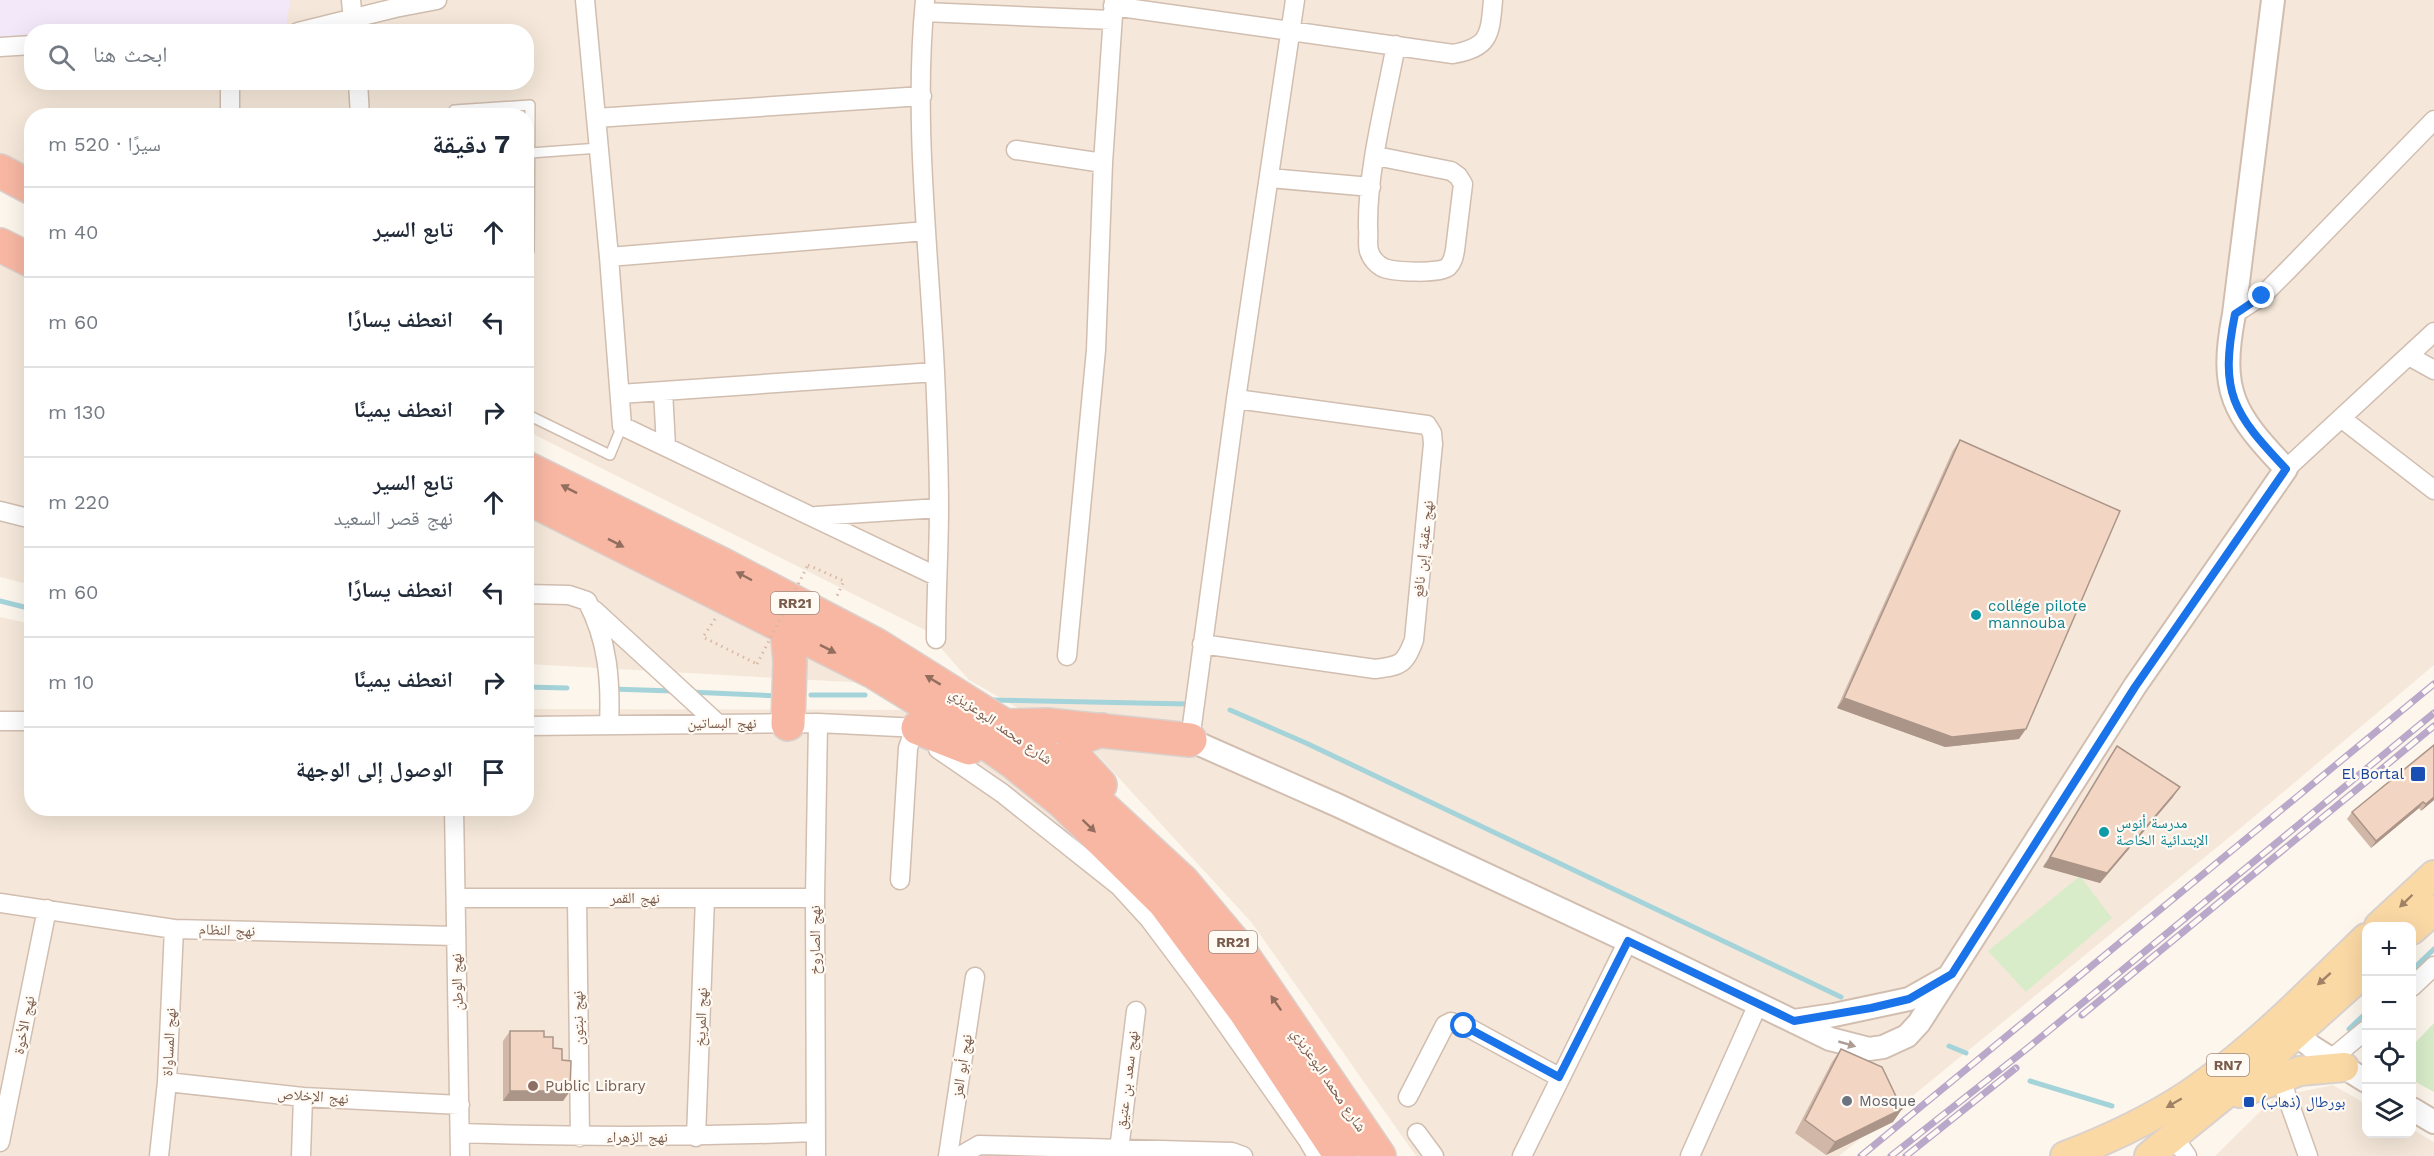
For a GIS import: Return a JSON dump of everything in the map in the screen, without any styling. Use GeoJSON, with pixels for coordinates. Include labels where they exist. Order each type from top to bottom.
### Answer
{"type":"FeatureCollection","features":[{"type":"Feature","properties":{"kind":"highway"},"geometry":{"type":"LineString","coordinates":[[0,171],[24,184]]}},
{"type":"Feature","properties":{"kind":"highway"},"geometry":{"type":"LineString","coordinates":[[0,193],[24,205]]}},
{"type":"Feature","properties":{"kind":"highway"},"geometry":{"type":"LineString","coordinates":[[0,222],[24,234]]}},
{"type":"Feature","properties":{"kind":"highway"},"geometry":{"type":"LineString","coordinates":[[0,245],[24,257]]}},
{"type":"Feature","properties":{"kind":"highway","name":"شارع محمد البوعزيزي"},"geometry":{"type":"LineString","coordinates":[[534,472],[723,565],[876,645],[1005,726],[1051,760],[1183,882],[1241,953],[1379,1156]]}},
{"type":"Feature","properties":{"kind":"highway","name":"شارع محمد البوعزيزي"},"geometry":{"type":"LineString","coordinates":[[534,501],[874,672],[968,730],[1064,802],[1164,902],[1245,1011],[1341,1156]]}},
{"type":"Feature","properties":{"kind":"highway"},"geometry":{"type":"LineString","coordinates":[[787,628],[790,662],[803,723]]}},
{"type":"Feature","properties":{"kind":"highway"},"geometry":{"type":"LineString","coordinates":[[1005,726],[1047,725],[1190,740]]}},
{"type":"Feature","properties":{"kind":"highway"},"geometry":{"type":"LineString","coordinates":[[912,730],[971,749],[1064,802]]}},
{"type":"Feature","properties":{"kind":"highway"},"geometry":{"type":"LineString","coordinates":[[1102,730],[1079,738],[1075,745],[1076,759],[1132,818],[1183,882]]}},
{"type":"Feature","properties":{"kind":"main road"},"geometry":{"type":"LineString","coordinates":[[2384,922],[2434,875]]}},
{"type":"Feature","properties":{"kind":"main road"},"geometry":{"type":"LineString","coordinates":[[2416,926],[2434,910]]}},
{"type":"Feature","properties":{"kind":"main road","name":"RN7"},"geometry":{"type":"LineString","coordinates":[[2149,1156],[2180,1146],[2216,1102],[2362,944]]}},
{"type":"Feature","properties":{"kind":"main road","name":"RN7"},"geometry":{"type":"LineString","coordinates":[[2065,1156],[2132,1127],[2187,1095],[2362,974]]}},
{"type":"Feature","properties":{"kind":"main road"},"geometry":{"type":"LineString","coordinates":[[2216,1102],[2280,1077],[2319,1068],[2347,1069]]}},
{"type":"Feature","properties":{"kind":"street"},"geometry":{"type":"LineString","coordinates":[[327,24],[437,0]]}},
{"type":"Feature","properties":{"kind":"street"},"geometry":{"type":"LineString","coordinates":[[585,0],[622,426],[936,576]]}},
{"type":"Feature","properties":{"kind":"street"},"geometry":{"type":"LineString","coordinates":[[1295,0],[1236,399],[1190,740],[1337,805],[1628,941],[1830,1039],[1854,1047],[1869,1049],[1883,1047],[1907,1036],[1919,1023],[2135,687],[2286,469],[2434,332]]}},
{"type":"Feature","properties":{"kind":"street"},"geometry":{"type":"LineString","coordinates":[[936,639],[939,508],[922,96],[925,6],[1113,9],[1453,54],[1473,50],[1484,40],[1491,29],[1493,0]]}},
{"type":"Feature","properties":{"kind":"street"},"geometry":{"type":"LineString","coordinates":[[2273,0],[2235,314],[2229,342],[2229,385],[2235,403],[2250,431],[2286,469]]}},
{"type":"Feature","properties":{"kind":"street"},"geometry":{"type":"LineString","coordinates":[[1067,656],[1096,350],[1103,163],[1113,9]]}},
{"type":"Feature","properties":{"kind":"street"},"geometry":{"type":"LineString","coordinates":[[1376,156],[1450,171],[1458,176],[1463,184],[1455,250],[1453,260],[1447,267],[1438,271],[1395,270],[1375,262],[1369,250],[1368,217],[1371,187],[1376,156],[1396,45]]}},
{"type":"Feature","properties":{"kind":"street"},"geometry":{"type":"LineString","coordinates":[[0,47],[24,46]]}},
{"type":"Feature","properties":{"kind":"street"},"geometry":{"type":"LineString","coordinates":[[230,90],[230,108]]}},
{"type":"Feature","properties":{"kind":"street"},"geometry":{"type":"LineString","coordinates":[[358,90],[360,108]]}},
{"type":"Feature","properties":{"kind":"street"},"geometry":{"type":"LineString","coordinates":[[596,118],[922,96]]}},
{"type":"Feature","properties":{"kind":"street"},"geometry":{"type":"LineString","coordinates":[[2235,314],[2262,296],[2434,120]]}},
{"type":"Feature","properties":{"kind":"street"},"geometry":{"type":"LineString","coordinates":[[1016,150],[1103,163]]}},
{"type":"Feature","properties":{"kind":"street"},"geometry":{"type":"LineString","coordinates":[[1269,178],[1371,187]]}},
{"type":"Feature","properties":{"kind":"street"},"geometry":{"type":"LineString","coordinates":[[609,257],[926,231]]}},
{"type":"Feature","properties":{"kind":"street"},"geometry":{"type":"LineString","coordinates":[[2409,356],[2434,370]]}},
{"type":"Feature","properties":{"kind":"street"},"geometry":{"type":"LineString","coordinates":[[620,394],[935,372]]}},
{"type":"Feature","properties":{"kind":"street"},"geometry":{"type":"LineString","coordinates":[[663,391],[666,446]]}},
{"type":"Feature","properties":{"kind":"street","name":"نهج عقبة إبن نافع"},"geometry":{"type":"LineString","coordinates":[[1202,644],[1375,669],[1395,667],[1407,658],[1414,640],[1434,444],[1432,433],[1427,425],[1236,399]]}},
{"type":"Feature","properties":{"kind":"street"},"geometry":{"type":"LineString","coordinates":[[2342,418],[2434,490]]}},
{"type":"Feature","properties":{"kind":"street"},"geometry":{"type":"LineString","coordinates":[[814,516],[939,508]]}},
{"type":"Feature","properties":{"kind":"street"},"geometry":{"type":"LineString","coordinates":[[0,511],[24,517]]}},
{"type":"Feature","properties":{"kind":"street"},"geometry":{"type":"LineString","coordinates":[[534,594],[577,596],[585,599],[617,633],[717,723]]}},
{"type":"Feature","properties":{"kind":"street"},"geometry":{"type":"LineString","coordinates":[[589,604],[605,647],[610,679],[609,725]]}},
{"type":"Feature","properties":{"kind":"street"},"geometry":{"type":"LineString","coordinates":[[0,721],[24,722]]}},
{"type":"Feature","properties":{"kind":"street","name":"نهج البساتين"},"geometry":{"type":"LineString","coordinates":[[534,726],[803,723],[912,730]]}},
{"type":"Feature","properties":{"kind":"street","name":"نهج الصاروخ"},"geometry":{"type":"LineString","coordinates":[[803,723],[815,898],[814,1132],[816,1156]]}},
{"type":"Feature","properties":{"kind":"street"},"geometry":{"type":"LineString","coordinates":[[900,880],[908,748],[912,730],[980,776],[1119,886],[1150,920],[1198,984],[1317,1156]]}},
{"type":"Feature","properties":{"kind":"street","name":"نهج الوطن"},"geometry":{"type":"LineString","coordinates":[[454,816],[460,1156]]}},
{"type":"Feature","properties":{"kind":"street","name":"نهج القمر"},"geometry":{"type":"LineString","coordinates":[[456,898],[815,898]]}},
{"type":"Feature","properties":{"kind":"street","name":"نهج نبتون"},"geometry":{"type":"LineString","coordinates":[[577,898],[580,1137]]}},
{"type":"Feature","properties":{"kind":"street","name":"نهج المريخ"},"geometry":{"type":"LineString","coordinates":[[696,1137],[705,898]]}},
{"type":"Feature","properties":{"kind":"street","name":"نهج النظام"},"geometry":{"type":"LineString","coordinates":[[0,903],[174,929],[455,936]]}},
{"type":"Feature","properties":{"kind":"street","name":"نهج الأخوة"},"geometry":{"type":"LineString","coordinates":[[0,1142],[47,909]]}},
{"type":"Feature","properties":{"kind":"street","name":"نهج المساواة"},"geometry":{"type":"LineString","coordinates":[[159,1156],[167,1082],[174,929]]}},
{"type":"Feature","properties":{"kind":"street"},"geometry":{"type":"LineString","coordinates":[[1522,1156],[1628,941]]}},
{"type":"Feature","properties":{"kind":"street"},"geometry":{"type":"LineString","coordinates":[[2416,983],[2434,966]]}},
{"type":"Feature","properties":{"kind":"street"},"geometry":{"type":"LineString","coordinates":[[1794,1021],[1909,999],[1952,974]]}},
{"type":"Feature","properties":{"kind":"street","name":"نهج أبو العز"},"geometry":{"type":"LineString","coordinates":[[948,1156],[975,977]]}},
{"type":"Feature","properties":{"kind":"street"},"geometry":{"type":"LineString","coordinates":[[1690,1156],[1758,1004]]}},
{"type":"Feature","properties":{"kind":"street","name":"نهج سعد بن عتيق"},"geometry":{"type":"LineString","coordinates":[[1119,1150],[1136,1011]]}},
{"type":"Feature","properties":{"kind":"street"},"geometry":{"type":"LineString","coordinates":[[1408,1097],[1445,1025],[1451,1022],[1471,1029],[1559,1077]]}},
{"type":"Feature","properties":{"kind":"street"},"geometry":{"type":"LineString","coordinates":[[2287,1027],[2347,1069],[2362,1040]]}},
{"type":"Feature","properties":{"kind":"street"},"geometry":{"type":"LineString","coordinates":[[2280,1077],[2308,1156]]}},
{"type":"Feature","properties":{"kind":"street","name":"نهج الإخلاص"},"geometry":{"type":"LineString","coordinates":[[167,1082],[303,1097],[460,1105]]}},
{"type":"Feature","properties":{"kind":"street"},"geometry":{"type":"LineString","coordinates":[[301,1156],[303,1097]]}},
{"type":"Feature","properties":{"kind":"street"},"geometry":{"type":"LineString","coordinates":[[2416,1111],[2434,1122]]}},
{"type":"Feature","properties":{"kind":"street","name":"نهج الزهراء"},"geometry":{"type":"LineString","coordinates":[[460,1133],[580,1137],[696,1137],[814,1132]]}},
{"type":"Feature","properties":{"kind":"street"},"geometry":{"type":"LineString","coordinates":[[1417,1132],[1434,1156]]}},
{"type":"Feature","properties":{"kind":"street"},"geometry":{"type":"LineString","coordinates":[[960,1156],[979,1146],[1232,1152],[1243,1156]]}},
{"type":"Feature","properties":{"kind":"lane"},"geometry":{"type":"LineString","coordinates":[[484,108],[530,105],[530,108]]}},
{"type":"Feature","properties":{"kind":"lane"},"geometry":{"type":"LineString","coordinates":[[534,153],[599,148]]}},
{"type":"Feature","properties":{"kind":"lane"},"geometry":{"type":"LineString","coordinates":[[534,418],[610,455],[622,426]]}},
{"type":"Feature","properties":{"kind":"path"},"geometry":{"type":"LineString","coordinates":[[713,641],[757,664],[808,566],[844,581],[836,598]]}},
{"type":"Feature","properties":{"kind":"shaded area"},"geometry":{"type":"Polygon","coordinates":[[[0,0],[2434,0],[2434,665],[2243,826],[1839,1156],[1416,1156],[1252,923],[1095,752],[969,680],[925,630],[534,434],[534,108],[24,108],[24,177],[0,164],[0,0]]]}},
{"type":"Feature","properties":{"kind":"shaded area"},"geometry":{"type":"Polygon","coordinates":[[[0,0],[290,0],[287,24],[24,24],[24,40],[0,41],[0,0]]]}},
{"type":"Feature","properties":{"kind":"shaded area"},"geometry":{"type":"Polygon","coordinates":[[[0,252],[24,264],[24,583],[0,577],[0,252]]]}},
{"type":"Feature","properties":{"kind":"shaded area"},"geometry":{"type":"Polygon","coordinates":[[[534,513],[867,683],[534,664],[534,513]]]}},
{"type":"Feature","properties":{"kind":"shaded area"},"geometry":{"type":"Polygon","coordinates":[[[0,617],[24,622],[24,816],[534,816],[534,709],[907,710],[1008,778],[1107,859],[1339,1156],[0,1156],[0,617]]]}},
{"type":"Feature","properties":{"kind":"shaded area"},"geometry":{"type":"Polygon","coordinates":[[[2333,1085],[2362,1102],[2362,1138],[2416,1138],[2416,1131],[2434,1142],[2434,1156],[2215,1156],[2275,1097],[2333,1085]]]}},
{"type":"Feature","properties":{"kind":"green space"},"geometry":{"type":"Polygon","coordinates":[[[2080,876],[2112,918],[2026,992],[1988,951],[2080,876]]]}},
{"type":"Feature","properties":{"kind":"green space"},"geometry":{"type":"Polygon","coordinates":[[[2434,1023],[2434,1092],[2416,1082],[2416,1042],[2434,1023]]]}},
{"type":"Feature","properties":{"kind":"building","name":"collége pilote mannouba"},"geometry":{"type":"Polygon","coordinates":[[[1960,440],[2120,511],[2026,729],[1952,737],[1844,698],[1960,440]]]}},
{"type":"Feature","properties":{"kind":"building","name":"El Bortal"},"geometry":{"type":"Polygon","coordinates":[[[2434,745],[2434,797],[2426,804],[2423,802],[2376,841],[2352,812],[2434,745]]]}},
{"type":"Feature","properties":{"kind":"building","name":"مدرسة أنوس الإبتدائية الخاصة"},"geometry":{"type":"Polygon","coordinates":[[[2117,746],[2180,787],[2107,873],[2050,857],[2117,746]]]}},
{"type":"Feature","properties":{"kind":"building","name":"Public Library"},"geometry":{"type":"Polygon","coordinates":[[[510,1031],[544,1031],[544,1037],[553,1037],[553,1048],[562,1049],[562,1060],[571,1061],[570,1091],[510,1091],[510,1031]]]}},
{"type":"Feature","properties":{"kind":"building","name":"Mosque"},"geometry":{"type":"Polygon","coordinates":[[[1841,1049],[1882,1067],[1902,1109],[1835,1142],[1805,1120],[1841,1049]]]}},
{"type":"Feature","properties":{"kind":"waterway"},"geometry":{"type":"LineString","coordinates":[[0,601],[24,607]]}},
{"type":"Feature","properties":{"kind":"waterway"},"geometry":{"type":"LineString","coordinates":[[534,687],[567,688]]}},
{"type":"Feature","properties":{"kind":"waterway"},"geometry":{"type":"LineString","coordinates":[[611,689],[674,691]]}},
{"type":"Feature","properties":{"kind":"waterway"},"geometry":{"type":"LineString","coordinates":[[689,692],[778,696]]}},
{"type":"Feature","properties":{"kind":"waterway"},"geometry":{"type":"LineString","coordinates":[[811,695],[865,695]]}},
{"type":"Feature","properties":{"kind":"waterway"},"geometry":{"type":"LineString","coordinates":[[989,700],[1188,704]]}},
{"type":"Feature","properties":{"kind":"waterway"},"geometry":{"type":"LineString","coordinates":[[1230,710],[1306,743],[1841,997]]}},
{"type":"Feature","properties":{"kind":"waterway"},"geometry":{"type":"LineString","coordinates":[[2416,966],[2434,949]]}},
{"type":"Feature","properties":{"kind":"waterway"},"geometry":{"type":"LineString","coordinates":[[2349,1029],[2362,1017]]}},
{"type":"Feature","properties":{"kind":"waterway"},"geometry":{"type":"LineString","coordinates":[[1949,1046],[1966,1053]]}},
{"type":"Feature","properties":{"kind":"waterway"},"geometry":{"type":"LineString","coordinates":[[2030,1081],[2112,1106]]}},
{"type":"Feature","properties":{"kind":"railway"},"geometry":{"type":"LineString","coordinates":[[1861,1156],[2434,684]]}},
{"type":"Feature","properties":{"kind":"railway"},"geometry":{"type":"LineString","coordinates":[[1891,1156],[2029,1047],[2434,713]]}},
{"type":"Feature","properties":{"kind":"railway"},"geometry":{"type":"LineString","coordinates":[[2082,1015],[2434,726]]}},
{"type":"Feature","properties":{"kind":"railway"},"geometry":{"type":"LineString","coordinates":[[1906,1156],[2016,1068]]}},
{"type":"Feature","properties":{"kind":"place","name":"collége pilote mannouba"},"geometry":{"type":"Point","coordinates":[1976,615]}},
{"type":"Feature","properties":{"kind":"place","name":"El Bortal"},"geometry":{"type":"Point","coordinates":[2418,774]}},
{"type":"Feature","properties":{"kind":"place","name":"مدرسة أنوس الإبتدائية الخاصة"},"geometry":{"type":"Point","coordinates":[2104,832]}},
{"type":"Feature","properties":{"kind":"place","name":"Public Library"},"geometry":{"type":"Point","coordinates":[533,1086]}},
{"type":"Feature","properties":{"kind":"place","name":"Mosque"},"geometry":{"type":"Point","coordinates":[1847,1101]}},
{"type":"Feature","properties":{"kind":"place","name":"بورطال (ذهاب)"},"geometry":{"type":"Point","coordinates":[2249,1102]}},
{"type":"Feature","properties":{"kind":"route"},"geometry":{"type":"LineString","coordinates":[[1464,1026],[1559,1077],[1628,941],[1794,1021],[1909,999],[1952,974],[2135,687],[2286,469],[2250,431],[2235,403],[2229,385],[2229,342],[2235,314],[2262,296]]}}]}
